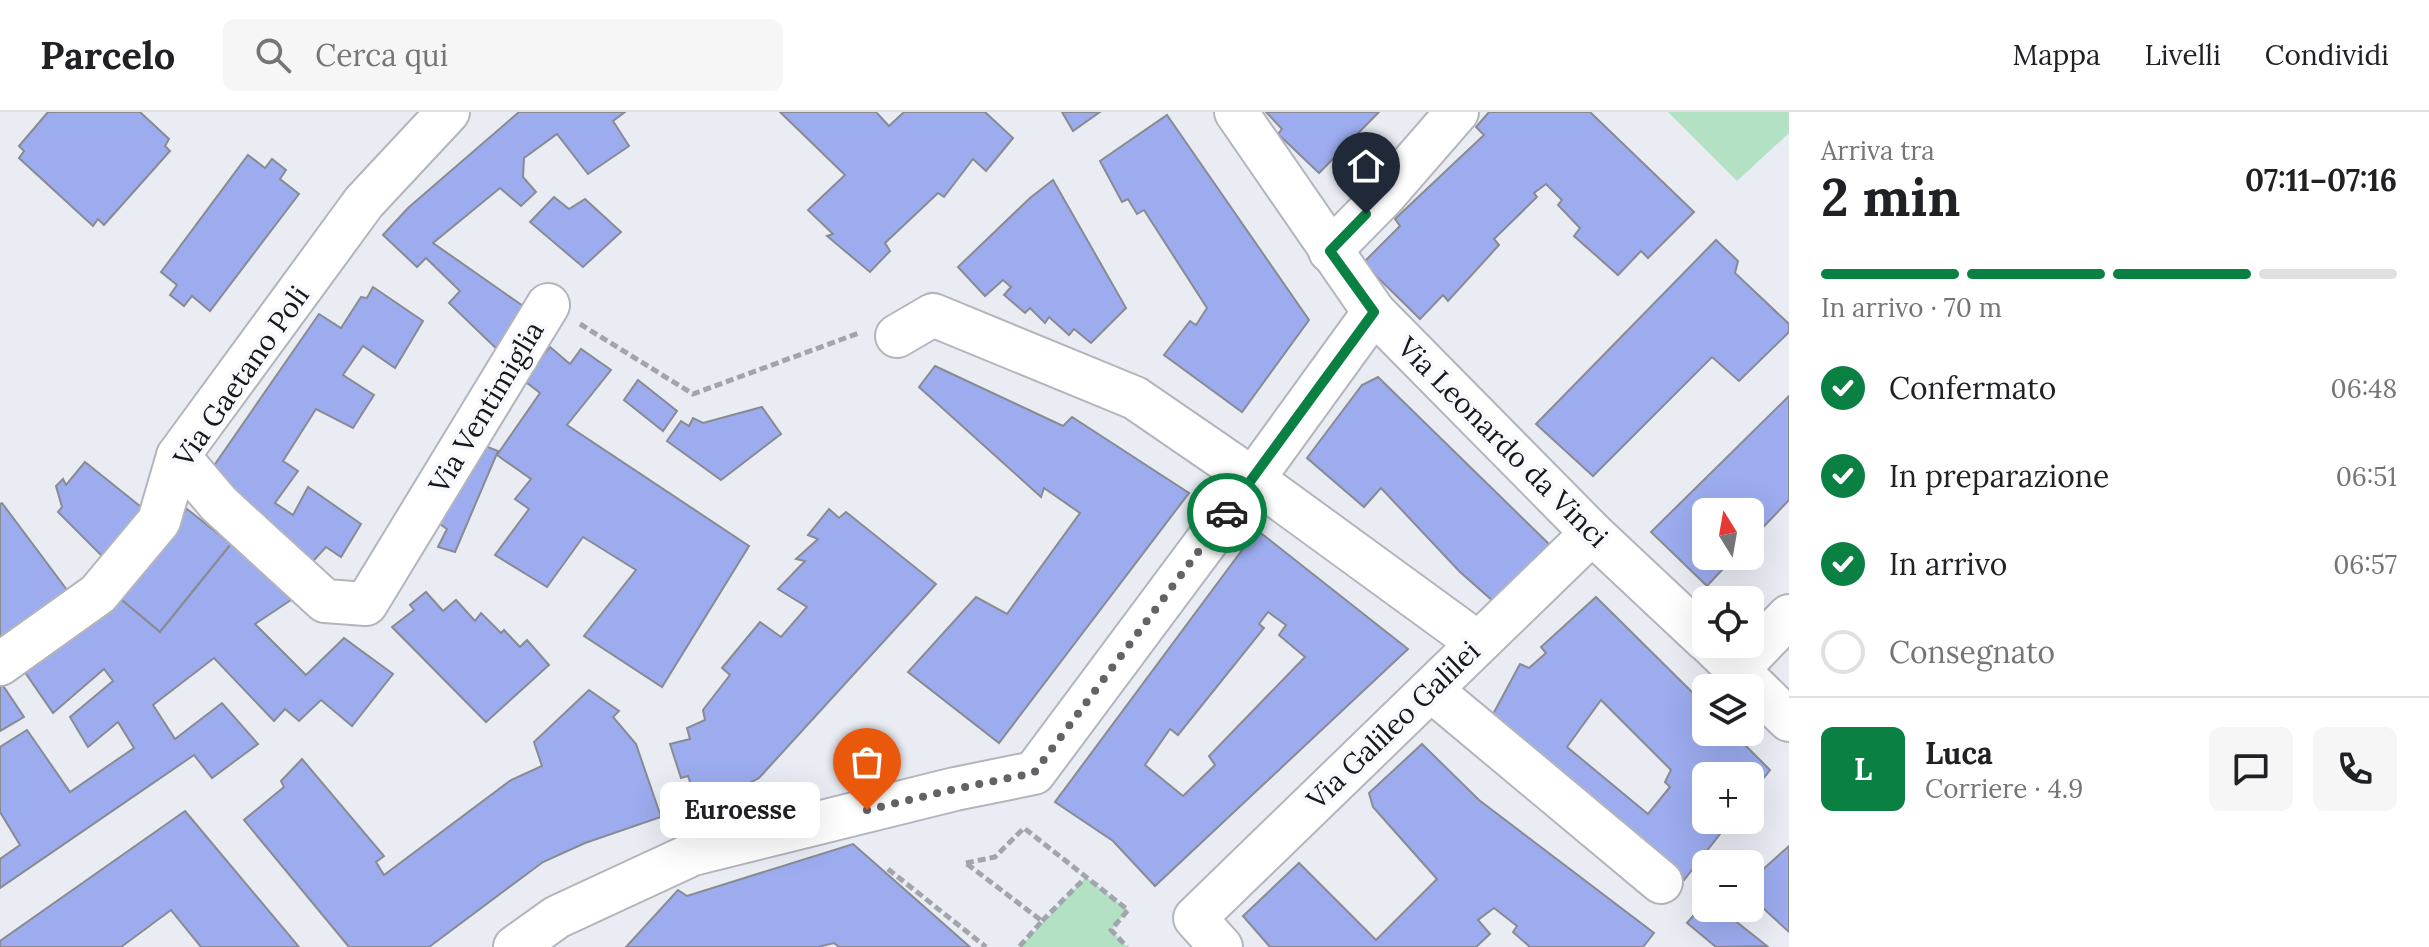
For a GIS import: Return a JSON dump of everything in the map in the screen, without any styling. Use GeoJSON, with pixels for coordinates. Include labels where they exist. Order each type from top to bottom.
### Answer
{"type":"FeatureCollection","features":[{"type":"Feature","properties":{"kind":"street","name":"Via Gaetano Poli"},"geometry":{"type":"LineString","coordinates":[[0,664],[98,594],[159,521],[178,456],[364,202],[448,112]]}},
{"type":"Feature","properties":{"kind":"street","name":"Via Leonardo da Vinci"},"geometry":{"type":"LineString","coordinates":[[1236,112],[1374,312],[1592,533],[1692,627]]}},
{"type":"Feature","properties":{"kind":"street"},"geometry":{"type":"LineString","coordinates":[[1330,251],[1384,196],[1457,112]]}},
{"type":"Feature","properties":{"kind":"street","name":"Via Ventimiglia"},"geometry":{"type":"LineString","coordinates":[[178,456],[219,504],[325,601],[366,604],[548,305]]}},
{"type":"Feature","properties":{"kind":"street"},"geometry":{"type":"LineString","coordinates":[[515,947],[557,917],[693,854],[955,789],[1034,773],[1374,312]]}},
{"type":"Feature","properties":{"kind":"street"},"geometry":{"type":"LineString","coordinates":[[883,333],[933,315],[1135,398],[1253,479],[1478,643]]}},
{"type":"Feature","properties":{"kind":"street","name":"Via Galileo Galilei"},"geometry":{"type":"LineString","coordinates":[[1208,933],[1431,690],[1592,533]]}},
{"type":"Feature","properties":{"kind":"street"},"geometry":{"type":"LineString","coordinates":[[1764,632],[1789,616]]}},
{"type":"Feature","properties":{"kind":"street"},"geometry":{"type":"LineString","coordinates":[[1725,658],[1789,720]]}},
{"type":"Feature","properties":{"kind":"street"},"geometry":{"type":"LineString","coordinates":[[1431,690],[1661,882]]}},
{"type":"Feature","properties":{"kind":"path","name":"Via Ventimiglia"},"geometry":{"type":"LineString","coordinates":[[548,305],[693,394],[883,333]]}},
{"type":"Feature","properties":{"kind":"path"},"geometry":{"type":"LineString","coordinates":[[1042,921],[966,863],[995,857],[1024,828],[1128,910],[1111,930],[1127,947]]}},
{"type":"Feature","properties":{"kind":"path"},"geometry":{"type":"LineString","coordinates":[[888,869],[986,947]]}},
{"type":"Feature","properties":{"kind":"path"},"geometry":{"type":"LineString","coordinates":[[1019,947],[1086,877]]}},
{"type":"Feature","properties":{"kind":"green space"},"geometry":{"type":"Polygon","coordinates":[[[1668,112],[1789,112],[1789,133],[1737,181],[1668,112]]]}},
{"type":"Feature","properties":{"kind":"green space"},"geometry":{"type":"Polygon","coordinates":[[[1086,877],[1128,910],[1111,930],[1127,947],[1020,947],[1086,877]]]}},
{"type":"Feature","properties":{"kind":"building"},"geometry":{"type":"Polygon","coordinates":[[[48,112],[140,112],[169,139],[165,146],[170,151],[104,225],[98,219],[93,226],[19,158],[24,151],[19,146],[48,112]]]}},
{"type":"Feature","properties":{"kind":"building"},"geometry":{"type":"Polygon","coordinates":[[[519,112],[625,112],[613,121],[629,146],[588,174],[557,134],[524,158],[523,177],[536,192],[521,206],[500,188],[433,243],[533,313],[505,357],[449,303],[460,291],[426,258],[417,267],[383,235],[408,208],[519,112]]]}},
{"type":"Feature","properties":{"kind":"building"},"geometry":{"type":"Polygon","coordinates":[[[780,112],[876,112],[889,126],[904,112],[985,112],[1013,138],[986,171],[973,159],[944,197],[938,193],[885,243],[890,251],[870,272],[827,236],[833,234],[808,210],[845,175],[780,112]]]}},
{"type":"Feature","properties":{"kind":"building"},"geometry":{"type":"Polygon","coordinates":[[[1062,112],[1100,112],[1073,131],[1062,112]]]}},
{"type":"Feature","properties":{"kind":"building"},"geometry":{"type":"Polygon","coordinates":[[[1266,112],[1379,112],[1319,173],[1278,134],[1282,129],[1266,112]]]}},
{"type":"Feature","properties":{"kind":"building"},"geometry":{"type":"Polygon","coordinates":[[[1489,112],[1590,112],[1694,212],[1648,258],[1641,251],[1618,275],[1574,236],[1580,228],[1558,205],[1562,200],[1546,184],[1534,193],[1537,197],[1494,239],[1499,245],[1448,301],[1443,295],[1420,319],[1363,263],[1400,226],[1395,219],[1484,135],[1476,127],[1489,112]]]}},
{"type":"Feature","properties":{"kind":"building"},"geometry":{"type":"Polygon","coordinates":[[[1167,115],[1309,320],[1242,412],[1164,355],[1190,321],[1196,325],[1207,308],[1144,210],[1137,214],[1128,199],[1122,202],[1100,161],[1167,115]]]}},
{"type":"Feature","properties":{"kind":"building"},"geometry":{"type":"Polygon","coordinates":[[[248,155],[265,168],[272,159],[286,170],[280,179],[299,194],[210,311],[192,296],[184,306],[170,295],[177,285],[161,272],[248,155]]]}},
{"type":"Feature","properties":{"kind":"building"},"geometry":{"type":"Polygon","coordinates":[[[1053,180],[1126,308],[1091,343],[1074,329],[1069,335],[1049,317],[1045,323],[1030,308],[1025,313],[1004,295],[1011,287],[1003,280],[985,296],[958,267],[1053,180]]]}},
{"type":"Feature","properties":{"kind":"building"},"geometry":{"type":"Polygon","coordinates":[[[554,197],[569,209],[585,199],[621,232],[583,267],[530,222],[554,197]]]}},
{"type":"Feature","properties":{"kind":"building"},"geometry":{"type":"Polygon","coordinates":[[[1716,240],[1738,261],[1735,273],[1789,324],[1789,332],[1739,381],[1712,357],[1593,476],[1536,424],[1716,240]]]}},
{"type":"Feature","properties":{"kind":"building"},"geometry":{"type":"Polygon","coordinates":[[[373,287],[423,321],[395,368],[363,346],[343,375],[374,395],[353,428],[316,409],[283,461],[298,471],[275,503],[293,515],[308,487],[361,524],[341,557],[326,547],[304,571],[204,480],[319,314],[341,328],[361,297],[367,298],[373,287]]]}},
{"type":"Feature","properties":{"kind":"building"},"geometry":{"type":"Polygon","coordinates":[[[550,347],[570,364],[581,349],[611,370],[567,425],[749,546],[662,687],[584,636],[636,570],[583,537],[547,587],[495,555],[529,509],[515,499],[531,479],[497,455],[540,393],[522,379],[550,347]]]}},
{"type":"Feature","properties":{"kind":"building"},"geometry":{"type":"Polygon","coordinates":[[[935,366],[1063,426],[1072,417],[1189,493],[999,743],[908,672],[976,597],[1007,614],[1080,513],[1044,488],[1041,497],[919,387],[935,366]]]}},
{"type":"Feature","properties":{"kind":"building"},"geometry":{"type":"Polygon","coordinates":[[[1378,377],[1549,544],[1493,601],[1460,572],[1381,488],[1364,507],[1307,458],[1362,385],[1378,377]]]}},
{"type":"Feature","properties":{"kind":"building"},"geometry":{"type":"Polygon","coordinates":[[[638,380],[677,411],[663,431],[624,400],[638,380]]]}},
{"type":"Feature","properties":{"kind":"building"},"geometry":{"type":"Polygon","coordinates":[[[1789,396],[1789,500],[1764,526],[1764,498],[1692,498],[1692,570],[1722,570],[1707,586],[1651,532],[1789,396]]]}},
{"type":"Feature","properties":{"kind":"building"},"geometry":{"type":"Polygon","coordinates":[[[762,407],[781,434],[721,480],[667,441],[681,421],[689,426],[693,418],[703,423],[762,407]]]}},
{"type":"Feature","properties":{"kind":"building"},"geometry":{"type":"Polygon","coordinates":[[[468,439],[498,451],[455,552],[438,547],[447,529],[431,518],[468,439]]]}},
{"type":"Feature","properties":{"kind":"building"},"geometry":{"type":"Polygon","coordinates":[[[85,462],[145,510],[103,557],[58,512],[62,507],[56,486],[63,479],[66,485],[85,462]]]}},
{"type":"Feature","properties":{"kind":"building"},"geometry":{"type":"Polygon","coordinates":[[[0,504],[67,590],[0,638],[0,504]]]}},
{"type":"Feature","properties":{"kind":"building"},"geometry":{"type":"Polygon","coordinates":[[[187,509],[231,544],[160,632],[117,596],[187,509]]]}},
{"type":"Feature","properties":{"kind":"building"},"geometry":{"type":"Polygon","coordinates":[[[829,509],[839,518],[846,512],[936,584],[759,778],[737,790],[697,803],[688,776],[681,778],[670,744],[690,739],[687,728],[705,720],[703,710],[730,675],[722,668],[760,622],[781,637],[807,607],[778,589],[805,561],[796,559],[818,539],[808,535],[829,509]]]}},
{"type":"Feature","properties":{"kind":"building"},"geometry":{"type":"Polygon","coordinates":[[[1257,530],[1408,649],[1155,886],[1113,841],[1055,802],[1257,530]],[[1268,612],[1259,624],[1264,628],[1178,735],[1170,729],[1145,765],[1183,796],[1215,765],[1209,756],[1305,657],[1279,635],[1286,625],[1268,612]]]}},
{"type":"Feature","properties":{"kind":"building"},"geometry":{"type":"Polygon","coordinates":[[[231,544],[297,596],[255,624],[306,675],[344,638],[393,674],[352,726],[321,700],[299,721],[285,709],[274,721],[214,658],[153,705],[175,739],[222,703],[258,744],[212,778],[194,755],[0,888],[0,859],[20,845],[0,812],[0,747],[27,730],[70,792],[134,748],[118,722],[88,747],[70,717],[113,681],[104,669],[53,713],[20,665],[117,596],[160,632],[231,544]]]}},
{"type":"Feature","properties":{"kind":"building"},"geometry":{"type":"Polygon","coordinates":[[[426,592],[443,611],[456,600],[475,621],[481,613],[520,647],[527,640],[549,665],[486,722],[392,627],[414,610],[410,605],[426,592]]]}},
{"type":"Feature","properties":{"kind":"building"},"geometry":{"type":"Polygon","coordinates":[[[1596,597],[1692,692],[1692,746],[1746,746],[1762,762],[1692,762],[1692,834],[1720,834],[1708,850],[1692,850],[1692,870],[1684,880],[1485,729],[1520,664],[1529,668],[1546,653],[1541,647],[1596,597]],[[1601,700],[1567,747],[1648,814],[1670,787],[1665,782],[1671,770],[1601,700]]]}},
{"type":"Feature","properties":{"kind":"building"},"geometry":{"type":"Polygon","coordinates":[[[0,681],[24,717],[0,731],[0,681]]]}},
{"type":"Feature","properties":{"kind":"building"},"geometry":{"type":"Polygon","coordinates":[[[589,690],[619,711],[613,717],[636,744],[661,817],[585,843],[543,862],[429,947],[349,947],[244,820],[284,787],[281,781],[302,759],[384,856],[376,862],[384,875],[511,780],[542,766],[534,742],[589,690]]]}},
{"type":"Feature","properties":{"kind":"building"},"geometry":{"type":"Polygon","coordinates":[[[1422,744],[1479,800],[1654,933],[1643,947],[1530,947],[1513,932],[1517,926],[1494,908],[1478,920],[1490,934],[1476,947],[1270,947],[1243,916],[1299,863],[1376,940],[1437,879],[1373,807],[1369,793],[1422,744]]]}},
{"type":"Feature","properties":{"kind":"building"},"geometry":{"type":"Polygon","coordinates":[[[1764,764],[1770,770],[1764,778],[1764,764]]]}},
{"type":"Feature","properties":{"kind":"building"},"geometry":{"type":"Polygon","coordinates":[[[185,811],[299,947],[201,947],[171,910],[121,947],[0,947],[0,941],[185,811]]]}},
{"type":"Feature","properties":{"kind":"building"},"geometry":{"type":"Polygon","coordinates":[[[853,844],[970,947],[839,947],[834,943],[818,947],[626,947],[678,890],[687,896],[853,844]]]}},
{"type":"Feature","properties":{"kind":"building"},"geometry":{"type":"Polygon","coordinates":[[[1789,846],[1789,932],[1764,909],[1764,868],[1789,846]]]}},
{"type":"Feature","properties":{"kind":"building"},"geometry":{"type":"Polygon","coordinates":[[[1692,917],[1692,922],[1737,922],[1767,946],[1716,947],[1687,923],[1692,917]]]}},
{"type":"Feature","properties":{"kind":"way so far"},"geometry":{"type":"LineString","coordinates":[[867,810],[1034,773],[1227,513]]}},
{"type":"Feature","properties":{"kind":"place","name":"Euroesse"},"geometry":{"type":"Point","coordinates":[867,810]}},
{"type":"Feature","properties":{"kind":"route"},"geometry":{"type":"LineString","coordinates":[[1227,513],[1374,312],[1330,251],[1366,214]]}}]}
